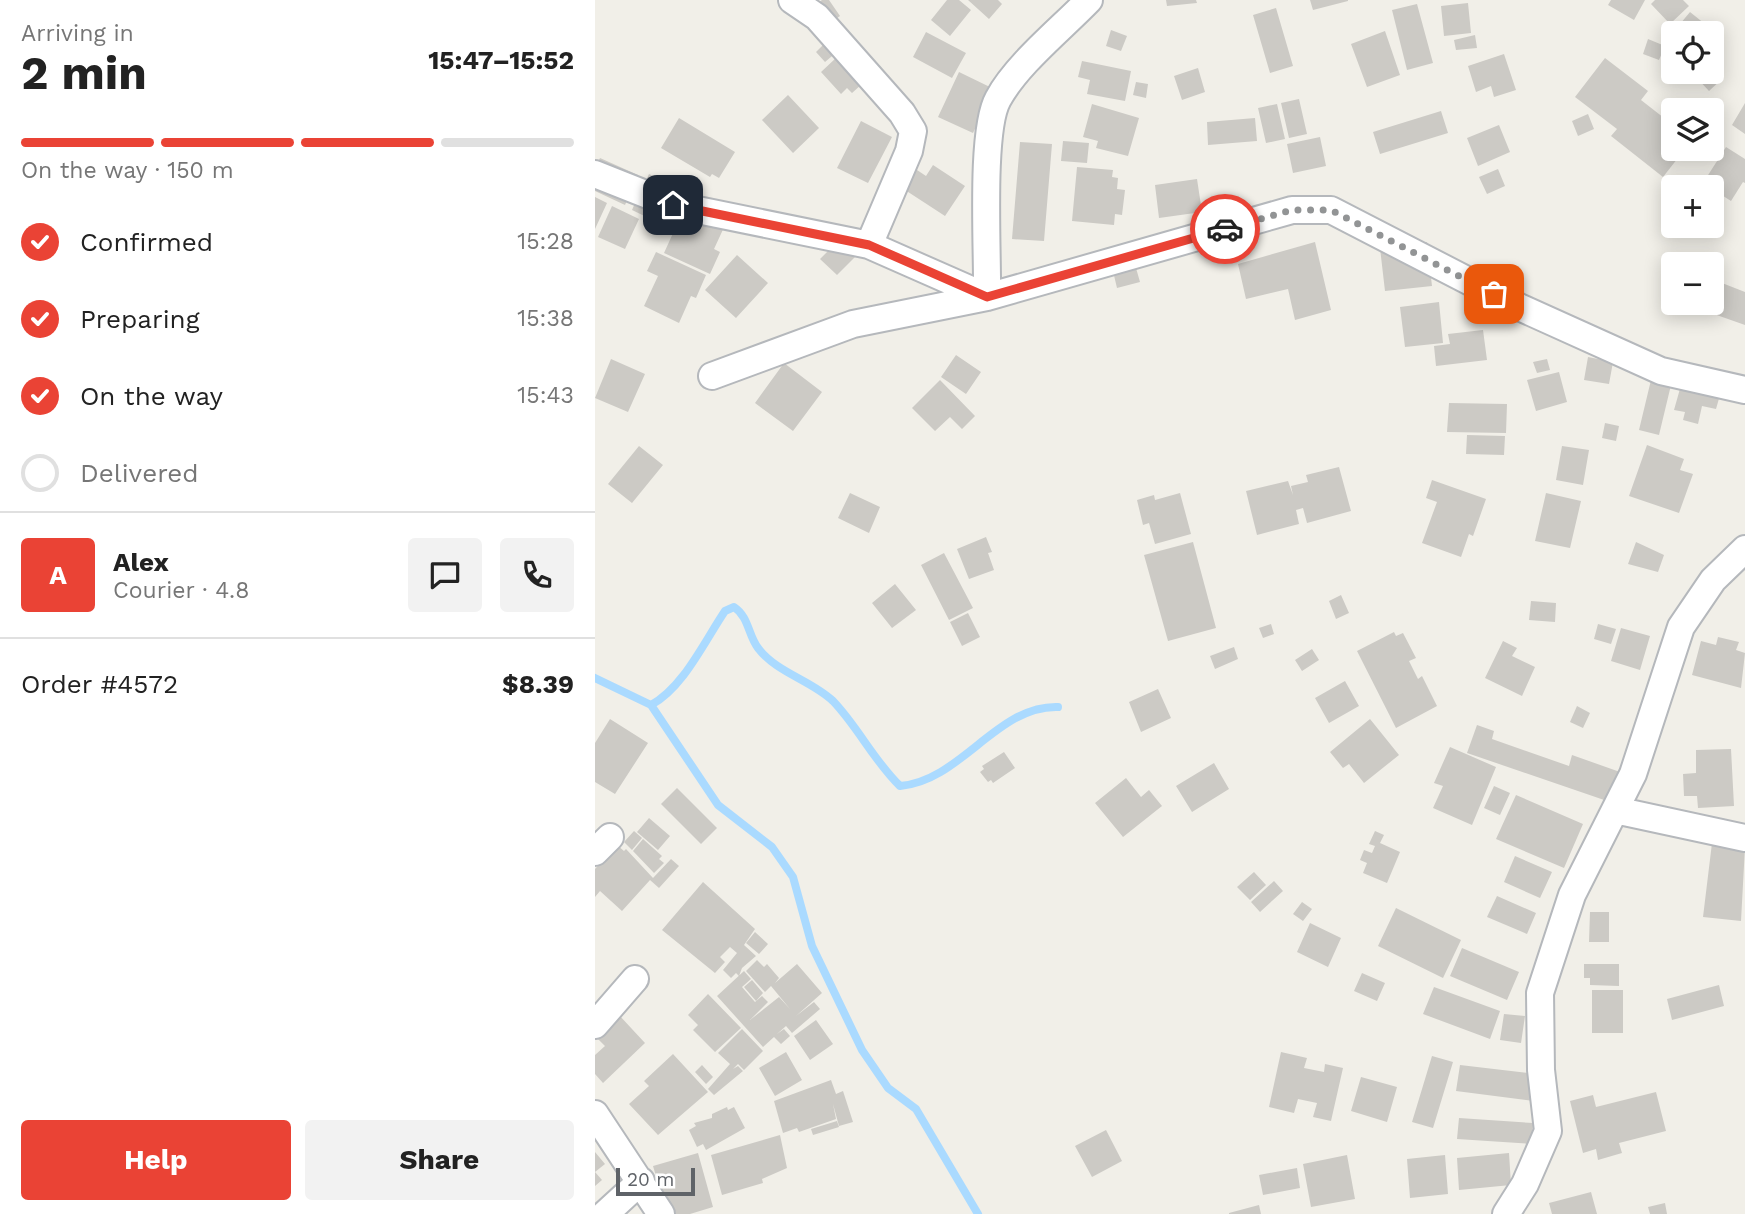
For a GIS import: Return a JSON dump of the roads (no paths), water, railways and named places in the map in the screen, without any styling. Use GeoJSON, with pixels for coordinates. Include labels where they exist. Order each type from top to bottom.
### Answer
{"type":"FeatureCollection","features":[{"type":"Feature","properties":{"kind":"street"},"geometry":{"type":"LineString","coordinates":[[792,0],[817,18],[902,113],[913,131],[909,151],[869,245]]}},
{"type":"Feature","properties":{"kind":"street"},"geometry":{"type":"LineString","coordinates":[[987,297],[989,130],[997,100],[1011,80],[1089,0]]}},
{"type":"Feature","properties":{"kind":"street"},"geometry":{"type":"LineString","coordinates":[[595,174],[673,205],[869,245],[987,297]]}},
{"type":"Feature","properties":{"kind":"street"},"geometry":{"type":"LineString","coordinates":[[712,376],[853,324],[987,297],[1292,210],[1331,210],[1517,306],[1661,371],[1745,390]]}},
{"type":"Feature","properties":{"kind":"street"},"geometry":{"type":"LineString","coordinates":[[1506,1214],[1525,1184],[1548,1131],[1541,1070],[1541,993],[1572,895],[1633,774],[1681,627],[1713,580],[1745,549]]}},
{"type":"Feature","properties":{"kind":"street"},"geometry":{"type":"LineString","coordinates":[[1615,810],[1745,838]]}},
{"type":"Feature","properties":{"kind":"street"},"geometry":{"type":"LineString","coordinates":[[595,1026],[635,979]]}},
{"type":"Feature","properties":{"kind":"street"},"geometry":{"type":"LineString","coordinates":[[595,1114],[660,1214]]}},
{"type":"Feature","properties":{"kind":"street"},"geometry":{"type":"LineString","coordinates":[[605,1214],[641,1181]]}},
{"type":"Feature","properties":{"kind":"waterway"},"geometry":{"type":"LineString","coordinates":[[651,705],[673,688],[725,611],[734,607],[743,616],[755,643],[766,657],[833,701],[900,786],[922,781],[942,771],[1016,718],[1036,710],[1058,707]]}},
{"type":"Feature","properties":{"kind":"waterway"},"geometry":{"type":"LineString","coordinates":[[595,678],[651,705],[718,805],[772,847],[793,877],[812,946],[862,1050],[888,1088],[916,1109],[978,1214]]}}]}
